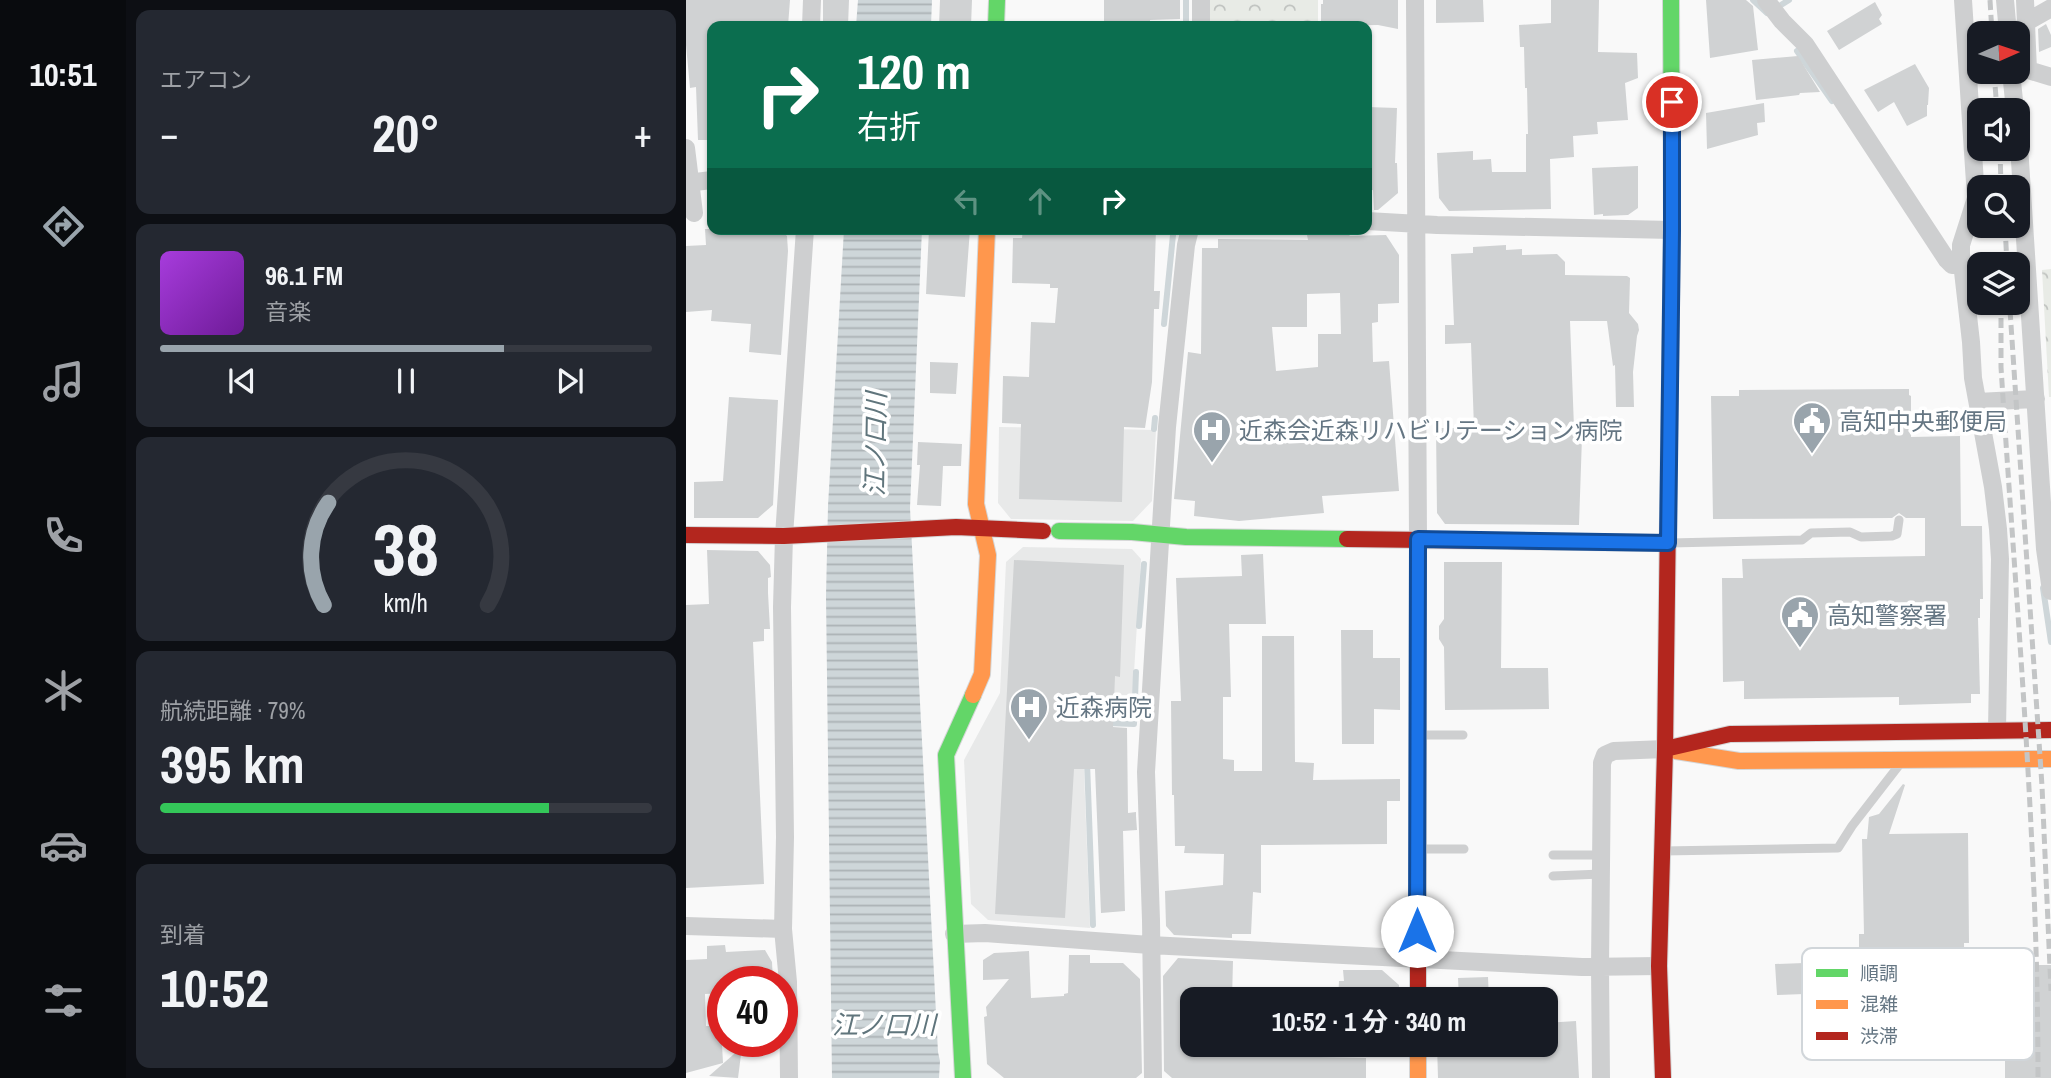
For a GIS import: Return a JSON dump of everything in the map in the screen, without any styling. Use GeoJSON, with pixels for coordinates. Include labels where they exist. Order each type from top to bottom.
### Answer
{"type":"FeatureCollection","features":[{"type":"Feature","properties":{"kind":"street"},"geometry":{"type":"LineString","coordinates":[[811,21],[812,0]]}},
{"type":"Feature","properties":{"kind":"street"},"geometry":{"type":"LineString","coordinates":[[996,21],[997,0]]}},
{"type":"Feature","properties":{"kind":"street"},"geometry":{"type":"LineString","coordinates":[[1200,0],[1201,21]]}},
{"type":"Feature","properties":{"kind":"street"},"geometry":{"type":"LineString","coordinates":[[1415,0],[1418,987]]}},
{"type":"Feature","properties":{"kind":"street"},"geometry":{"type":"LineString","coordinates":[[1663,1078],[1659,966],[1665,749],[1672,230],[1671,0]]}},
{"type":"Feature","properties":{"kind":"street"},"geometry":{"type":"LineString","coordinates":[[1766,0],[1805,44],[1947,260],[1952,265],[1961,264]]}},
{"type":"Feature","properties":{"kind":"street"},"geometry":{"type":"LineString","coordinates":[[1963,0],[1976,198],[1961,245],[1961,264],[1973,378],[1993,487],[2000,559],[1997,730]]}},
{"type":"Feature","properties":{"kind":"street"},"geometry":{"type":"LineString","coordinates":[[2005,0],[2007,21]]}},
{"type":"Feature","properties":{"kind":"street"},"geometry":{"type":"LineString","coordinates":[[2025,0],[2025,21]]}},
{"type":"Feature","properties":{"kind":"street"},"geometry":{"type":"LineString","coordinates":[[2028,21],[2051,8]]}},
{"type":"Feature","properties":{"kind":"street"},"geometry":{"type":"LineString","coordinates":[[2030,73],[2051,76]]}},
{"type":"Feature","properties":{"kind":"street"},"geometry":{"type":"LineString","coordinates":[[686,148],[688,182],[697,213]]}},
{"type":"Feature","properties":{"kind":"street"},"geometry":{"type":"LineString","coordinates":[[2020,161],[2045,549],[2051,591]]}},
{"type":"Feature","properties":{"kind":"street"},"geometry":{"type":"LineString","coordinates":[[688,182],[707,180]]}},
{"type":"Feature","properties":{"kind":"street"},"geometry":{"type":"LineString","coordinates":[[1372,221],[1672,230]]}},
{"type":"Feature","properties":{"kind":"street"},"geometry":{"type":"LineString","coordinates":[[789,1078],[788,982],[783,929],[784,536],[805,235]]}},
{"type":"Feature","properties":{"kind":"street"},"geometry":{"type":"LineString","coordinates":[[963,1078],[946,755],[982,674],[988,555],[976,504],[987,235]]}},
{"type":"Feature","properties":{"kind":"street"},"geometry":{"type":"LineString","coordinates":[[1153,1078],[1146,772],[1167,427],[1188,235]]}},
{"type":"Feature","properties":{"kind":"street"},"geometry":{"type":"LineString","coordinates":[[1978,402],[2036,398]]}},
{"type":"Feature","properties":{"kind":"street"},"geometry":{"type":"LineString","coordinates":[[686,535],[784,536],[956,527],[1132,532],[1186,537],[1668,543]]}},
{"type":"Feature","properties":{"kind":"street"},"geometry":{"type":"LineString","coordinates":[[1601,1078],[1602,763],[1605,755],[1614,751],[1665,749],[1730,734],[2051,730]]}},
{"type":"Feature","properties":{"kind":"street"},"geometry":{"type":"LineString","coordinates":[[1665,749],[1739,761],[2051,759]]}},
{"type":"Feature","properties":{"kind":"street"},"geometry":{"type":"LineString","coordinates":[[686,926],[783,929]]}},
{"type":"Feature","properties":{"kind":"street"},"geometry":{"type":"LineString","coordinates":[[954,934],[985,933],[1417,959],[1600,967],[1659,966]]}},
{"type":"Feature","properties":{"kind":"street"},"geometry":{"type":"LineString","coordinates":[[1418,1057],[1418,1078]]}},
{"type":"Feature","properties":{"kind":"lane"},"geometry":{"type":"LineString","coordinates":[[1668,543],[1802,540],[1811,533],[1837,532],[1850,532],[1861,537],[1892,536],[1897,534],[1899,520]]}},
{"type":"Feature","properties":{"kind":"lane"},"geometry":{"type":"LineString","coordinates":[[1418,734],[1463,735]]}},
{"type":"Feature","properties":{"kind":"lane"},"geometry":{"type":"LineString","coordinates":[[1662,851],[1838,848],[1903,760]]}},
{"type":"Feature","properties":{"kind":"lane"},"geometry":{"type":"LineString","coordinates":[[1418,849],[1464,849]]}},
{"type":"Feature","properties":{"kind":"lane"},"geometry":{"type":"LineString","coordinates":[[1553,855],[1601,855]]}},
{"type":"Feature","properties":{"kind":"lane"},"geometry":{"type":"LineString","coordinates":[[1553,876],[1601,874]]}},
{"type":"Feature","properties":{"kind":"shaded area"},"geometry":{"type":"Polygon","coordinates":[[[999,427],[1156,430],[1152,501],[1133,521],[1011,519],[998,503],[999,427]]]}},
{"type":"Feature","properties":{"kind":"shaded area","name":"近森病院"},"geometry":{"type":"Polygon","coordinates":[[[1023,547],[1132,549],[1141,559],[1131,721],[1082,719],[1090,928],[988,920],[971,904],[964,760],[1000,693],[1006,562],[1023,547]]]}},
{"type":"Feature","properties":{"kind":"green space"},"geometry":{"type":"Polygon","coordinates":[[[1209,0],[1318,0],[1318,21],[1210,21],[1209,0]]]}},
{"type":"Feature","properties":{"kind":"green space"},"geometry":{"type":"Polygon","coordinates":[[[2051,269],[2051,397],[2049,397],[2042,270],[2051,269]]]}},
{"type":"Feature","properties":{"kind":"water"},"geometry":{"type":"Polygon","coordinates":[[[858,0],[932,0],[931,21],[856,21],[858,0]]]}},
{"type":"Feature","properties":{"kind":"water","name":"江ノ口川"},"geometry":{"type":"Polygon","coordinates":[[[844,235],[922,235],[910,508],[939,1078],[832,1078],[826,596],[828,506],[844,235]]]}},
{"type":"Feature","properties":{"kind":"building"},"geometry":{"type":"Polygon","coordinates":[[[686,0],[790,0],[788,21],[707,21],[707,140],[698,140],[696,87],[690,88],[686,0]]]}},
{"type":"Feature","properties":{"kind":"building"},"geometry":{"type":"Polygon","coordinates":[[[823,0],[849,0],[848,21],[823,21],[823,0]]]}},
{"type":"Feature","properties":{"kind":"building"},"geometry":{"type":"Polygon","coordinates":[[[940,0],[972,0],[971,21],[939,21],[940,0]]]}},
{"type":"Feature","properties":{"kind":"building"},"geometry":{"type":"Polygon","coordinates":[[[1104,0],[1180,0],[1180,19],[1104,21],[1104,0]]]}},
{"type":"Feature","properties":{"kind":"building"},"geometry":{"type":"Polygon","coordinates":[[[1323,0],[1398,0],[1398,29],[1372,25],[1372,21],[1321,21],[1323,0]]]}},
{"type":"Feature","properties":{"kind":"building"},"geometry":{"type":"Polygon","coordinates":[[[1436,0],[1483,0],[1484,22],[1436,23],[1436,0]]]}},
{"type":"Feature","properties":{"kind":"building"},"geometry":{"type":"Polygon","coordinates":[[[1551,0],[1599,0],[1598,52],[1637,53],[1638,78],[1625,83],[1628,120],[1597,122],[1598,134],[1573,136],[1574,157],[1550,159],[1551,209],[1449,211],[1439,198],[1437,153],[1473,151],[1473,160],[1491,159],[1492,172],[1526,172],[1527,88],[1524,47],[1520,47],[1519,25],[1551,23],[1551,0]]]}},
{"type":"Feature","properties":{"kind":"building"},"geometry":{"type":"Polygon","coordinates":[[[1706,0],[1746,0],[1753,6],[1758,50],[1710,58],[1706,0]]]}},
{"type":"Feature","properties":{"kind":"building"},"geometry":{"type":"Polygon","coordinates":[[[1875,2],[1882,15],[1879,19],[1882,24],[1839,50],[1827,31],[1875,2]]]}},
{"type":"Feature","properties":{"kind":"building"},"geometry":{"type":"Polygon","coordinates":[[[2046,24],[2051,35],[2051,47],[2039,52],[2038,29],[2046,24]]]}},
{"type":"Feature","properties":{"kind":"building"},"geometry":{"type":"Polygon","coordinates":[[[1798,56],[1820,92],[1756,100],[1752,60],[1798,56]]]}},
{"type":"Feature","properties":{"kind":"building"},"geometry":{"type":"Polygon","coordinates":[[[1915,64],[1929,88],[1927,116],[1907,126],[1894,102],[1878,112],[1864,90],[1915,64]]]}},
{"type":"Feature","properties":{"kind":"building"},"geometry":{"type":"Polygon","coordinates":[[[1764,103],[1765,122],[1757,123],[1758,135],[1707,149],[1706,113],[1764,103]]]}},
{"type":"Feature","properties":{"kind":"building"},"geometry":{"type":"Polygon","coordinates":[[[1372,107],[1397,108],[1395,163],[1398,193],[1378,210],[1374,210],[1372,107]]]}},
{"type":"Feature","properties":{"kind":"building"},"geometry":{"type":"Polygon","coordinates":[[[1638,166],[1638,208],[1628,215],[1594,215],[1592,168],[1638,166]]]}},
{"type":"Feature","properties":{"kind":"building"},"geometry":{"type":"Polygon","coordinates":[[[705,229],[707,235],[787,236],[781,355],[749,352],[751,324],[711,321],[712,310],[686,312],[686,246],[706,245],[705,229]]]}},
{"type":"Feature","properties":{"kind":"building"},"geometry":{"type":"Polygon","coordinates":[[[929,235],[970,235],[965,297],[926,294],[929,235]]]}},
{"type":"Feature","properties":{"kind":"building"},"geometry":{"type":"Polygon","coordinates":[[[1022,235],[1156,235],[1154,291],[1160,291],[1159,309],[1154,309],[1152,382],[1145,428],[1124,427],[1122,502],[1019,499],[1021,424],[1002,423],[1003,376],[1029,377],[1031,322],[1055,323],[1058,288],[1050,288],[1050,284],[1012,283],[1013,238],[1022,238],[1022,235]]]}},
{"type":"Feature","properties":{"kind":"building"},"geometry":{"type":"Polygon","coordinates":[[[1307,235],[1386,235],[1399,255],[1399,303],[1378,304],[1378,322],[1372,323],[1373,362],[1389,361],[1399,491],[1322,496],[1324,513],[1239,521],[1194,516],[1195,501],[1174,499],[1188,352],[1201,354],[1202,248],[1218,248],[1218,239],[1308,240],[1307,235]],[[1340,293],[1307,294],[1307,327],[1272,327],[1276,371],[1318,367],[1318,334],[1341,334],[1340,293]]]}},
{"type":"Feature","properties":{"kind":"building"},"geometry":{"type":"Polygon","coordinates":[[[1506,245],[1506,250],[1522,249],[1522,255],[1557,254],[1565,262],[1565,275],[1630,278],[1629,313],[1638,324],[1639,330],[1633,372],[1634,407],[1616,407],[1615,365],[1613,366],[1607,321],[1570,321],[1574,428],[1580,428],[1582,437],[1579,525],[1445,524],[1437,513],[1436,428],[1474,428],[1471,343],[1445,344],[1445,325],[1454,325],[1451,254],[1473,253],[1473,247],[1506,245]]]}},
{"type":"Feature","properties":{"kind":"building"},"geometry":{"type":"Polygon","coordinates":[[[930,362],[958,363],[956,394],[930,393],[930,362]]]}},
{"type":"Feature","properties":{"kind":"building"},"geometry":{"type":"Polygon","coordinates":[[[1909,389],[1911,437],[1960,436],[1961,526],[1982,526],[1983,599],[1980,599],[1978,618],[1980,694],[1971,694],[1971,703],[1899,705],[1899,697],[1744,699],[1744,681],[1723,682],[1722,578],[1743,578],[1742,559],[1925,556],[1925,518],[1906,518],[1899,513],[1892,518],[1713,519],[1711,396],[1739,396],[1739,390],[1909,389]]]}},
{"type":"Feature","properties":{"kind":"building"},"geometry":{"type":"Polygon","coordinates":[[[729,397],[778,400],[773,505],[758,518],[694,518],[694,482],[723,481],[729,397]]]}},
{"type":"Feature","properties":{"kind":"building"},"geometry":{"type":"Polygon","coordinates":[[[918,442],[962,444],[961,466],[943,466],[941,506],[917,505],[920,465],[917,465],[918,442]]]}},
{"type":"Feature","properties":{"kind":"building"},"geometry":{"type":"Polygon","coordinates":[[[707,550],[758,551],[770,565],[770,629],[764,629],[764,641],[753,642],[764,884],[686,888],[686,605],[709,604],[707,550]]]}},
{"type":"Feature","properties":{"kind":"building"},"geometry":{"type":"Polygon","coordinates":[[[1263,554],[1266,624],[1229,624],[1231,697],[1223,697],[1223,759],[1234,760],[1234,771],[1262,771],[1262,636],[1294,636],[1295,762],[1314,763],[1313,780],[1400,779],[1400,801],[1387,801],[1387,844],[1261,845],[1261,893],[1253,892],[1251,934],[1232,934],[1232,938],[1174,935],[1166,926],[1165,891],[1223,885],[1224,854],[1184,853],[1185,846],[1175,846],[1171,701],[1181,701],[1176,578],[1242,576],[1241,555],[1263,554]]]}},
{"type":"Feature","properties":{"kind":"building","name":"近森病院"},"geometry":{"type":"Polygon","coordinates":[[[1014,560],[1124,565],[1120,677],[1115,676],[1113,727],[1127,728],[1128,813],[1136,812],[1137,830],[1123,831],[1125,911],[1101,913],[1095,769],[1074,769],[1065,918],[995,914],[1014,560]]]}},
{"type":"Feature","properties":{"kind":"building"},"geometry":{"type":"Polygon","coordinates":[[[1444,562],[1502,562],[1501,668],[1548,668],[1549,709],[1445,710],[1444,647],[1439,639],[1439,626],[1444,619],[1444,562]]]}},
{"type":"Feature","properties":{"kind":"building"},"geometry":{"type":"Polygon","coordinates":[[[1341,630],[1373,630],[1373,658],[1400,658],[1400,710],[1374,709],[1374,744],[1342,744],[1341,630]]]}},
{"type":"Feature","properties":{"kind":"building"},"geometry":{"type":"Polygon","coordinates":[[[1903,784],[1905,785],[1889,834],[1968,833],[1969,943],[1964,943],[1964,948],[1859,948],[1859,934],[1864,934],[1862,839],[1867,839],[1869,817],[1879,814],[1903,784]]]}},
{"type":"Feature","properties":{"kind":"building"},"geometry":{"type":"Polygon","coordinates":[[[725,945],[726,952],[765,950],[772,966],[707,966],[707,1057],[723,1057],[723,1063],[686,1073],[686,960],[707,959],[707,946],[725,945]]]}},
{"type":"Feature","properties":{"kind":"building"},"geometry":{"type":"Polygon","coordinates":[[[1029,951],[1031,998],[1064,996],[1068,993],[1069,955],[1090,955],[1090,963],[1123,963],[1140,979],[1142,1073],[1136,1078],[1004,1078],[987,1064],[984,1017],[987,1016],[986,1007],[1009,979],[983,980],[983,960],[994,953],[1029,951]]]}},
{"type":"Feature","properties":{"kind":"building"},"geometry":{"type":"Polygon","coordinates":[[[1178,958],[1233,961],[1232,987],[1180,987],[1180,1057],[1366,1058],[1366,1078],[1172,1078],[1164,1071],[1163,976],[1178,958]]]}},
{"type":"Feature","properties":{"kind":"building"},"geometry":{"type":"Polygon","coordinates":[[[1802,963],[1802,994],[1777,995],[1775,964],[1802,963]]]}},
{"type":"Feature","properties":{"kind":"building"},"geometry":{"type":"Polygon","coordinates":[[[2034,965],[2051,965],[2051,1078],[2005,1078],[2005,1060],[2034,1060],[2034,965]]]}},
{"type":"Feature","properties":{"kind":"building"},"geometry":{"type":"Polygon","coordinates":[[[1343,970],[1382,970],[1399,987],[1339,987],[1339,981],[1344,981],[1343,970]]]}},
{"type":"Feature","properties":{"kind":"building"},"geometry":{"type":"Polygon","coordinates":[[[1488,977],[1488,987],[1458,987],[1458,978],[1488,977]]]}},
{"type":"Feature","properties":{"kind":"building"},"geometry":{"type":"Polygon","coordinates":[[[1576,1021],[1579,1078],[1438,1078],[1437,1057],[1558,1057],[1558,1022],[1576,1021]]]}},
{"type":"Feature","properties":{"kind":"building"},"geometry":{"type":"Polygon","coordinates":[[[731,1057],[741,1057],[738,1078],[709,1076],[731,1057]]]}},
{"type":"Feature","properties":{"kind":"waterway"},"geometry":{"type":"LineString","coordinates":[[1186,0],[1186,21]]}},
{"type":"Feature","properties":{"kind":"waterway"},"geometry":{"type":"LineString","coordinates":[[1753,0],[1767,13]]}},
{"type":"Feature","properties":{"kind":"waterway"},"geometry":{"type":"LineString","coordinates":[[1781,5],[1789,0]]}},
{"type":"Feature","properties":{"kind":"waterway"},"geometry":{"type":"LineString","coordinates":[[1797,51],[1832,101]]}},
{"type":"Feature","properties":{"kind":"waterway"},"geometry":{"type":"LineString","coordinates":[[1164,324],[1173,235]]}},
{"type":"Feature","properties":{"kind":"waterway"},"geometry":{"type":"LineString","coordinates":[[1154,429],[1155,418]]}},
{"type":"Feature","properties":{"kind":"waterway"},"geometry":{"type":"LineString","coordinates":[[1139,626],[1144,564]]}},
{"type":"Feature","properties":{"kind":"waterway"},"geometry":{"type":"LineString","coordinates":[[2043,588],[2051,642]]}},
{"type":"Feature","properties":{"kind":"waterway"},"geometry":{"type":"LineString","coordinates":[[1108,723],[1134,724],[1136,672]]}},
{"type":"Feature","properties":{"kind":"waterway"},"geometry":{"type":"LineString","coordinates":[[1087,762],[1093,925]]}},
{"type":"Feature","properties":{"kind":"railway"},"geometry":{"type":"LineString","coordinates":[[1990,0],[1991,21]]}},
{"type":"Feature","properties":{"kind":"railway"},"geometry":{"type":"LineString","coordinates":[[1995,84],[1996,98]]}},
{"type":"Feature","properties":{"kind":"railway"},"geometry":{"type":"LineString","coordinates":[[2000,161],[2001,175]]}},
{"type":"Feature","properties":{"kind":"railway"},"geometry":{"type":"LineString","coordinates":[[2006,238],[2006,252]]}},
{"type":"Feature","properties":{"kind":"railway"},"geometry":{"type":"LineString","coordinates":[[2001,315],[2001,367],[2030,811],[2038,1078]]}},
{"type":"Feature","properties":{"kind":"railway"},"geometry":{"type":"LineString","coordinates":[[2010,315],[2042,786],[2051,991]]}},
{"type":"Feature","properties":{"kind":"traffic: fast"},"geometry":{"type":"LineString","coordinates":[[996,21],[997,0]]}},
{"type":"Feature","properties":{"kind":"traffic: fast"},"geometry":{"type":"LineString","coordinates":[[1668,516],[1672,230],[1671,0]]}},
{"type":"Feature","properties":{"kind":"traffic: fast"},"geometry":{"type":"LineString","coordinates":[[1059,531],[1132,532],[1186,537],[1347,539]]}},
{"type":"Feature","properties":{"kind":"traffic: fast"},"geometry":{"type":"LineString","coordinates":[[963,1078],[946,755],[973,695]]}},
{"type":"Feature","properties":{"kind":"traffic: slow"},"geometry":{"type":"LineString","coordinates":[[973,695],[982,674],[988,555],[976,504],[987,235]]}},
{"type":"Feature","properties":{"kind":"traffic: slow"},"geometry":{"type":"LineString","coordinates":[[1676,751],[1739,761],[2051,759]]}},
{"type":"Feature","properties":{"kind":"traffic: slow"},"geometry":{"type":"LineString","coordinates":[[1418,1057],[1418,1078]]}},
{"type":"Feature","properties":{"kind":"traffic: jam"},"geometry":{"type":"LineString","coordinates":[[1663,1078],[1659,966],[1668,516]]}},
{"type":"Feature","properties":{"kind":"traffic: jam"},"geometry":{"type":"LineString","coordinates":[[686,535],[784,536],[956,527],[1043,531]]}},
{"type":"Feature","properties":{"kind":"traffic: jam"},"geometry":{"type":"LineString","coordinates":[[1347,539],[1668,543]]}},
{"type":"Feature","properties":{"kind":"traffic: jam"},"geometry":{"type":"LineString","coordinates":[[1418,539],[1418,987]]}},
{"type":"Feature","properties":{"kind":"traffic: jam"},"geometry":{"type":"LineString","coordinates":[[1665,749],[1730,734],[2051,730]]}},
{"type":"Feature","properties":{"kind":"place","name":"高知中央郵便局"},"geometry":{"type":"Point","coordinates":[1812,455]}},
{"type":"Feature","properties":{"kind":"place","name":"近森会近森リハビリテーション病院"},"geometry":{"type":"Point","coordinates":[1212,464]}},
{"type":"Feature","properties":{"kind":"place","name":"高知警察署"},"geometry":{"type":"Point","coordinates":[1800,649]}},
{"type":"Feature","properties":{"kind":"place","name":"近森病院"},"geometry":{"type":"Point","coordinates":[1029,741]}},
{"type":"Feature","properties":{"kind":"route"},"geometry":{"type":"LineString","coordinates":[[1417,931],[1418,539],[1668,543],[1672,102]]}}]}
